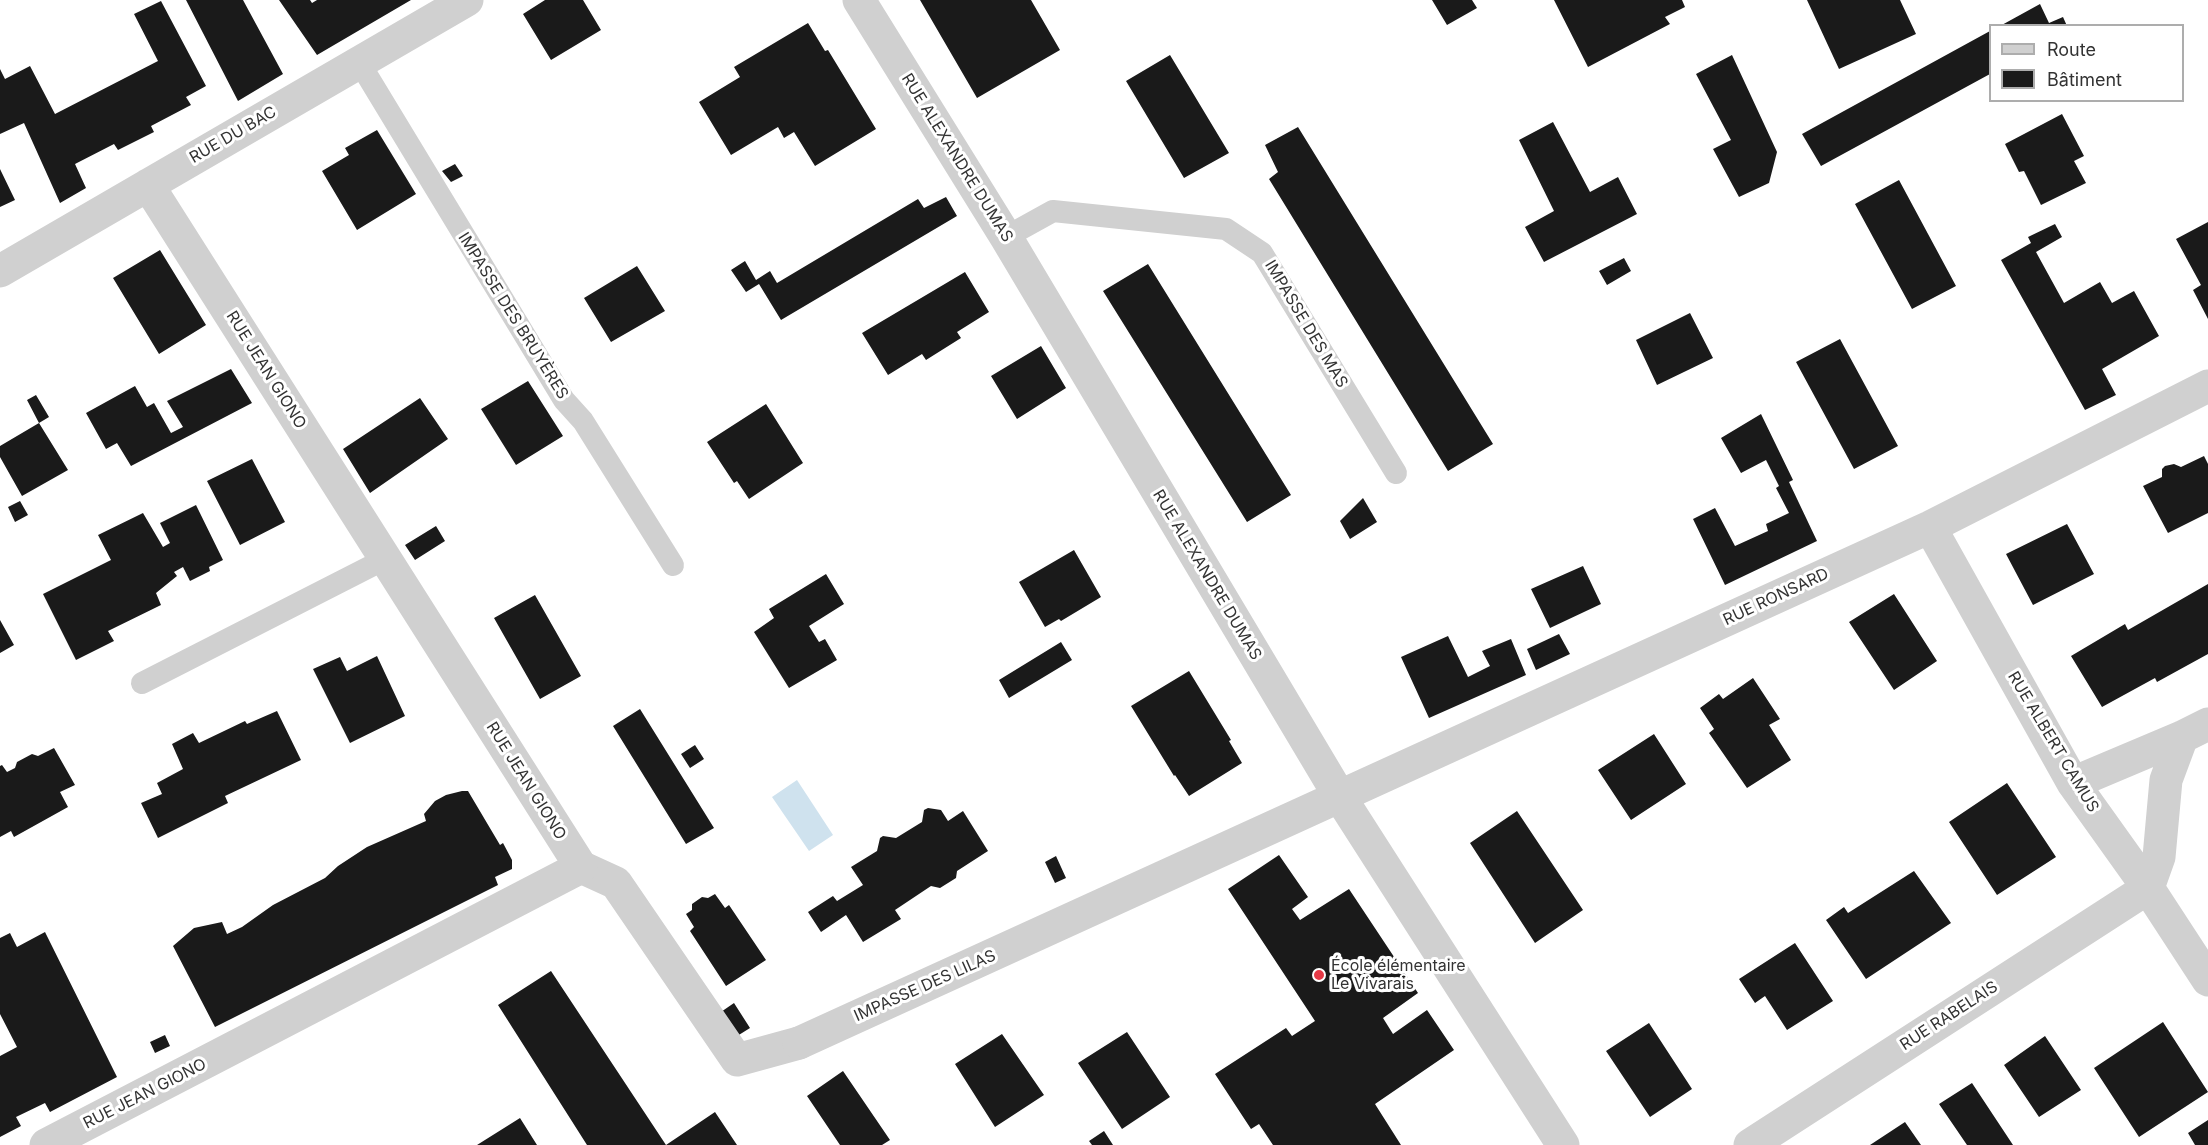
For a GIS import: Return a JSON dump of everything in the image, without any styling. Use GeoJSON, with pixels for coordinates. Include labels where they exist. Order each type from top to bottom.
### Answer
{"type":"FeatureCollection","features":[{"type":"Feature","properties":{"kind":"street","name":"RUE DU BAC"},"geometry":{"type":"LineString","coordinates":[[0,272],[467,0]]}},
{"type":"Feature","properties":{"kind":"street","name":"RUE ALEXANDRE DUMAS"},"geometry":{"type":"LineString","coordinates":[[860,0],[1006,237],[1340,797],[1563,1145]]}},
{"type":"Feature","properties":{"kind":"street","name":"RUE JEAN GIONO"},"geometry":{"type":"LineString","coordinates":[[46,1145],[581,867],[148,185]]}},
{"type":"Feature","properties":{"kind":"street","name":"RUE RONSARD"},"geometry":{"type":"LineString","coordinates":[[1340,797],[1930,527],[2208,386]]}},
{"type":"Feature","properties":{"kind":"street","name":"RUE ALBERT CAMUS"},"geometry":{"type":"LineString","coordinates":[[1930,527],[2073,783],[2148,888],[2208,980]]}},
{"type":"Feature","properties":{"kind":"street"},"geometry":{"type":"LineString","coordinates":[[2073,783],[2195,731]]}},
{"type":"Feature","properties":{"kind":"street"},"geometry":{"type":"LineString","coordinates":[[2148,888],[2159,857],[2166,780],[2195,731]]}},
{"type":"Feature","properties":{"kind":"street","name":"IMPASSE DES LILAS"},"geometry":{"type":"LineString","coordinates":[[581,867],[616,883],[737,1060],[799,1043],[1340,797]]}},
{"type":"Feature","properties":{"kind":"street","name":"RUE RABELAIS"},"geometry":{"type":"LineString","coordinates":[[1750,1145],[2148,888]]}},
{"type":"Feature","properties":{"kind":"lane","name":"IMPASSE DES BRUYÈRES"},"geometry":{"type":"LineString","coordinates":[[359,62],[564,400],[583,421],[673,565]]}},
{"type":"Feature","properties":{"kind":"lane","name":"IMPASSE DES MAS"},"geometry":{"type":"LineString","coordinates":[[1006,237],[1053,212],[1226,229],[1262,253],[1396,472]]}},
{"type":"Feature","properties":{"kind":"lane"},"geometry":{"type":"LineString","coordinates":[[142,683],[385,559]]}},
{"type":"Feature","properties":{"kind":"water"},"geometry":{"type":"Polygon","coordinates":[[[797,780],[833,835],[809,851],[772,797],[797,780]]]}},
{"type":"Feature","properties":{"kind":"building"},"geometry":{"type":"Polygon","coordinates":[[[186,0],[243,0],[283,74],[238,101],[186,0]]]}},
{"type":"Feature","properties":{"kind":"building"},"geometry":{"type":"Polygon","coordinates":[[[279,0],[310,0],[312,3],[317,0],[411,0],[317,55],[279,0]]]}},
{"type":"Feature","properties":{"kind":"building"},"geometry":{"type":"Polygon","coordinates":[[[545,0],[583,0],[601,30],[551,60],[523,14],[545,0]]]}},
{"type":"Feature","properties":{"kind":"building"},"geometry":{"type":"Polygon","coordinates":[[[920,0],[1031,0],[1060,50],[977,98],[920,0]]]}},
{"type":"Feature","properties":{"kind":"building"},"geometry":{"type":"Polygon","coordinates":[[[1432,0],[1472,0],[1477,8],[1447,25],[1432,0]]]}},
{"type":"Feature","properties":{"kind":"building"},"geometry":{"type":"Polygon","coordinates":[[[1554,0],[1682,0],[1685,7],[1665,17],[1670,24],[1588,67],[1554,0]]]}},
{"type":"Feature","properties":{"kind":"building"},"geometry":{"type":"Polygon","coordinates":[[[1807,0],[1900,0],[1916,34],[1839,69],[1807,0]]]}},
{"type":"Feature","properties":{"kind":"building"},"geometry":{"type":"Polygon","coordinates":[[[161,1],[206,86],[186,97],[191,105],[151,126],[154,132],[118,150],[114,144],[75,164],[86,188],[60,203],[24,123],[0,134],[0,69],[5,79],[30,66],[55,114],[158,61],[134,14],[161,1]]]}},
{"type":"Feature","properties":{"kind":"building"},"geometry":{"type":"Polygon","coordinates":[[[2040,4],[2049,23],[2063,17],[2066,24],[2004,24],[2040,4]]]}},
{"type":"Feature","properties":{"kind":"building"},"geometry":{"type":"Polygon","coordinates":[[[808,23],[825,51],[828,50],[876,129],[815,166],[794,132],[784,138],[778,127],[731,155],[699,102],[740,77],[734,67],[808,23]]]}},
{"type":"Feature","properties":{"kind":"building"},"geometry":{"type":"Polygon","coordinates":[[[1989,32],[1989,75],[1821,166],[1802,134],[1989,32]]]}},
{"type":"Feature","properties":{"kind":"building"},"geometry":{"type":"Polygon","coordinates":[[[1170,55],[1229,153],[1184,178],[1126,81],[1170,55]]]}},
{"type":"Feature","properties":{"kind":"building"},"geometry":{"type":"Polygon","coordinates":[[[1732,55],[1777,152],[1769,183],[1739,197],[1713,149],[1731,140],[1696,74],[1732,55]]]}},
{"type":"Feature","properties":{"kind":"building"},"geometry":{"type":"Polygon","coordinates":[[[2062,114],[2084,156],[2074,161],[2086,183],[2041,205],[2024,171],[2019,172],[2005,144],[2062,114]]]}},
{"type":"Feature","properties":{"kind":"building"},"geometry":{"type":"Polygon","coordinates":[[[1553,122],[1590,192],[1618,177],[1637,214],[1544,262],[1525,227],[1554,211],[1519,140],[1553,122]]]}},
{"type":"Feature","properties":{"kind":"building"},"geometry":{"type":"Polygon","coordinates":[[[1298,127],[1493,444],[1448,471],[1269,179],[1278,172],[1265,145],[1298,127]]]}},
{"type":"Feature","properties":{"kind":"building"},"geometry":{"type":"Polygon","coordinates":[[[377,130],[416,194],[357,230],[322,171],[349,155],[345,148],[377,130]]]}},
{"type":"Feature","properties":{"kind":"building"},"geometry":{"type":"Polygon","coordinates":[[[455,164],[463,176],[451,182],[442,171],[455,164]]]}},
{"type":"Feature","properties":{"kind":"building"},"geometry":{"type":"Polygon","coordinates":[[[0,169],[15,200],[0,207],[0,169]]]}},
{"type":"Feature","properties":{"kind":"building"},"geometry":{"type":"Polygon","coordinates":[[[1899,180],[1956,286],[1912,309],[1855,204],[1899,180]]]}},
{"type":"Feature","properties":{"kind":"building"},"geometry":{"type":"Polygon","coordinates":[[[946,197],[957,216],[781,320],[759,284],[746,292],[731,270],[745,261],[756,280],[770,271],[777,283],[918,199],[924,208],[946,197]]]}},
{"type":"Feature","properties":{"kind":"building"},"geometry":{"type":"Polygon","coordinates":[[[2208,222],[2208,319],[2193,290],[2201,285],[2176,239],[2208,222]]]}},
{"type":"Feature","properties":{"kind":"building"},"geometry":{"type":"Polygon","coordinates":[[[2055,224],[2062,237],[2036,252],[2064,303],[2100,282],[2112,303],[2134,291],[2159,336],[2102,369],[2116,395],[2085,410],[2001,260],[2031,243],[2028,237],[2055,224]]]}},
{"type":"Feature","properties":{"kind":"building"},"geometry":{"type":"Polygon","coordinates":[[[160,250],[206,325],[159,354],[113,278],[160,250]]]}},
{"type":"Feature","properties":{"kind":"building"},"geometry":{"type":"Polygon","coordinates":[[[1624,258],[1631,271],[1607,285],[1599,271],[1624,258]]]}},
{"type":"Feature","properties":{"kind":"building"},"geometry":{"type":"Polygon","coordinates":[[[1148,264],[1291,495],[1247,522],[1103,291],[1148,264]]]}},
{"type":"Feature","properties":{"kind":"building"},"geometry":{"type":"Polygon","coordinates":[[[637,266],[665,311],[611,342],[584,298],[637,266]]]}},
{"type":"Feature","properties":{"kind":"building"},"geometry":{"type":"Polygon","coordinates":[[[965,272],[989,312],[957,332],[961,338],[926,360],[922,354],[888,375],[862,333],[965,272]]]}},
{"type":"Feature","properties":{"kind":"building"},"geometry":{"type":"Polygon","coordinates":[[[1690,313],[1713,358],[1657,385],[1636,340],[1690,313]]]}},
{"type":"Feature","properties":{"kind":"building"},"geometry":{"type":"Polygon","coordinates":[[[1840,339],[1898,446],[1854,469],[1796,362],[1840,339]]]}},
{"type":"Feature","properties":{"kind":"building"},"geometry":{"type":"Polygon","coordinates":[[[1041,346],[1066,388],[1017,419],[991,376],[1041,346]]]}},
{"type":"Feature","properties":{"kind":"building"},"geometry":{"type":"Polygon","coordinates":[[[231,369],[252,403],[131,466],[117,443],[106,449],[86,413],[135,386],[147,407],[154,403],[171,433],[183,427],[167,401],[231,369]]]}},
{"type":"Feature","properties":{"kind":"building"},"geometry":{"type":"Polygon","coordinates":[[[528,381],[563,436],[516,465],[481,409],[528,381]]]}},
{"type":"Feature","properties":{"kind":"building"},"geometry":{"type":"Polygon","coordinates":[[[36,395],[49,417],[39,423],[27,400],[36,395]]]}},
{"type":"Feature","properties":{"kind":"building"},"geometry":{"type":"Polygon","coordinates":[[[420,398],[448,439],[370,493],[343,449],[420,398]]]}},
{"type":"Feature","properties":{"kind":"building"},"geometry":{"type":"Polygon","coordinates":[[[766,404],[803,463],[749,499],[737,481],[734,483],[707,442],[766,404]]]}},
{"type":"Feature","properties":{"kind":"building"},"geometry":{"type":"Polygon","coordinates":[[[1761,414],[1793,480],[1789,482],[1817,541],[1725,585],[1693,519],[1715,508],[1735,546],[1768,531],[1766,524],[1789,513],[1776,488],[1779,486],[1766,460],[1741,473],[1721,438],[1761,414]]]}},
{"type":"Feature","properties":{"kind":"building"},"geometry":{"type":"Polygon","coordinates":[[[39,423],[68,470],[22,496],[0,457],[0,446],[39,423]]]}},
{"type":"Feature","properties":{"kind":"building"},"geometry":{"type":"Polygon","coordinates":[[[2204,456],[2208,464],[2208,513],[2168,533],[2143,486],[2162,477],[2162,469],[2165,466],[2174,464],[2181,467],[2204,456]]]}},
{"type":"Feature","properties":{"kind":"building"},"geometry":{"type":"Polygon","coordinates":[[[252,459],[285,522],[240,545],[207,481],[252,459]]]}},
{"type":"Feature","properties":{"kind":"building"},"geometry":{"type":"Polygon","coordinates":[[[1363,498],[1377,522],[1350,539],[1340,521],[1363,498]]]}},
{"type":"Feature","properties":{"kind":"building"},"geometry":{"type":"Polygon","coordinates":[[[20,501],[28,515],[15,522],[8,507],[20,501]]]}},
{"type":"Feature","properties":{"kind":"building"},"geometry":{"type":"Polygon","coordinates":[[[196,505],[223,560],[209,567],[210,571],[190,581],[183,567],[174,572],[177,576],[156,593],[161,605],[108,631],[114,641],[76,660],[43,594],[111,560],[98,535],[143,513],[163,547],[170,543],[160,523],[196,505]]]}},
{"type":"Feature","properties":{"kind":"building"},"geometry":{"type":"Polygon","coordinates":[[[2067,524],[2094,574],[2033,605],[2006,554],[2067,524]]]}},
{"type":"Feature","properties":{"kind":"building"},"geometry":{"type":"Polygon","coordinates":[[[436,526],[445,541],[415,560],[405,545],[436,526]]]}},
{"type":"Feature","properties":{"kind":"building"},"geometry":{"type":"Polygon","coordinates":[[[1074,550],[1101,597],[1061,621],[1059,619],[1045,627],[1019,582],[1074,550]]]}},
{"type":"Feature","properties":{"kind":"building"},"geometry":{"type":"Polygon","coordinates":[[[1583,566],[1601,604],[1550,628],[1531,589],[1583,566]]]}},
{"type":"Feature","properties":{"kind":"building"},"geometry":{"type":"Polygon","coordinates":[[[826,574],[844,604],[809,626],[819,642],[825,639],[837,660],[789,688],[754,632],[774,618],[769,609],[826,574]]]}},
{"type":"Feature","properties":{"kind":"building"},"geometry":{"type":"Polygon","coordinates":[[[2208,584],[2208,654],[2157,682],[2155,678],[2102,707],[2071,656],[2125,624],[2128,630],[2208,584]]]}},
{"type":"Feature","properties":{"kind":"building"},"geometry":{"type":"Polygon","coordinates":[[[1894,594],[1937,661],[1894,690],[1849,622],[1894,594]]]}},
{"type":"Feature","properties":{"kind":"building"},"geometry":{"type":"Polygon","coordinates":[[[535,595],[581,676],[540,699],[494,618],[535,595]]]}},
{"type":"Feature","properties":{"kind":"building"},"geometry":{"type":"Polygon","coordinates":[[[0,620],[14,645],[0,653],[0,620]]]}},
{"type":"Feature","properties":{"kind":"building"},"geometry":{"type":"Polygon","coordinates":[[[1559,634],[1570,654],[1536,670],[1527,649],[1559,634]]]}},
{"type":"Feature","properties":{"kind":"building"},"geometry":{"type":"Polygon","coordinates":[[[1448,636],[1468,677],[1490,666],[1482,651],[1511,639],[1526,675],[1429,718],[1401,657],[1448,636]]]}},
{"type":"Feature","properties":{"kind":"building"},"geometry":{"type":"Polygon","coordinates":[[[1061,642],[1072,660],[1009,698],[999,680],[1061,642]]]}},
{"type":"Feature","properties":{"kind":"building"},"geometry":{"type":"Polygon","coordinates":[[[377,656],[405,716],[350,743],[313,669],[340,657],[347,671],[377,656]]]}},
{"type":"Feature","properties":{"kind":"building"},"geometry":{"type":"Polygon","coordinates":[[[1189,671],[1231,740],[1229,741],[1242,763],[1189,796],[1131,706],[1189,671]]]}},
{"type":"Feature","properties":{"kind":"building"},"geometry":{"type":"Polygon","coordinates":[[[1753,678],[1780,719],[1769,725],[1791,760],[1747,788],[1709,733],[1714,729],[1700,708],[1719,694],[1723,699],[1753,678]]]}},
{"type":"Feature","properties":{"kind":"building"},"geometry":{"type":"Polygon","coordinates":[[[640,709],[714,828],[686,844],[613,726],[640,709]]]}},
{"type":"Feature","properties":{"kind":"building"},"geometry":{"type":"Polygon","coordinates":[[[277,711],[301,760],[225,796],[228,803],[158,838],[141,803],[162,794],[157,783],[183,769],[172,744],[193,733],[199,743],[245,721],[247,724],[277,711]]]}},
{"type":"Feature","properties":{"kind":"building"},"geometry":{"type":"Polygon","coordinates":[[[1654,734],[1686,784],[1631,820],[1598,770],[1654,734]]]}},
{"type":"Feature","properties":{"kind":"building"},"geometry":{"type":"Polygon","coordinates":[[[695,745],[704,759],[690,768],[681,754],[695,745]]]}},
{"type":"Feature","properties":{"kind":"building"},"geometry":{"type":"Polygon","coordinates":[[[54,748],[75,785],[60,792],[68,807],[14,837],[11,831],[0,837],[0,766],[2,765],[7,772],[15,768],[17,762],[32,754],[38,756],[54,748]]]}},
{"type":"Feature","properties":{"kind":"building"},"geometry":{"type":"Polygon","coordinates":[[[2007,783],[2056,857],[1997,895],[1949,822],[2007,783]]]}},
{"type":"Feature","properties":{"kind":"building"},"geometry":{"type":"Polygon","coordinates":[[[468,791],[500,845],[503,843],[512,860],[512,869],[495,877],[498,885],[215,1027],[173,946],[194,928],[222,922],[227,934],[242,927],[273,905],[325,878],[338,866],[367,847],[426,821],[424,814],[435,801],[446,795],[468,791]]]}},
{"type":"Feature","properties":{"kind":"building"},"geometry":{"type":"Polygon","coordinates":[[[928,808],[941,810],[948,821],[963,811],[988,851],[957,871],[956,878],[940,888],[931,886],[895,910],[901,919],[863,942],[846,915],[821,932],[808,912],[833,896],[837,901],[863,885],[851,867],[877,851],[880,838],[883,836],[896,838],[922,822],[924,810],[928,808]]]}},
{"type":"Feature","properties":{"kind":"building"},"geometry":{"type":"Polygon","coordinates":[[[1517,811],[1583,910],[1535,943],[1470,843],[1517,811]]]}},
{"type":"Feature","properties":{"kind":"building"},"geometry":{"type":"Polygon","coordinates":[[[1279,855],[1308,897],[1292,909],[1300,920],[1349,889],[1418,993],[1383,1018],[1393,1034],[1427,1010],[1454,1050],[1375,1104],[1401,1145],[1273,1145],[1259,1124],[1251,1129],[1215,1074],[1286,1028],[1292,1036],[1315,1021],[1228,889],[1279,855]]]}},
{"type":"Feature","properties":{"kind":"building"},"geometry":{"type":"Polygon","coordinates":[[[1056,856],[1066,878],[1055,883],[1045,862],[1056,856]]]}},
{"type":"Feature","properties":{"kind":"building"},"geometry":{"type":"Polygon","coordinates":[[[1914,871],[1951,923],[1866,979],[1826,920],[1844,907],[1848,913],[1914,871]]]}},
{"type":"Feature","properties":{"kind":"building"},"geometry":{"type":"Polygon","coordinates":[[[715,894],[725,908],[729,905],[766,960],[726,986],[690,931],[694,927],[686,914],[692,910],[692,904],[702,897],[708,898],[715,894]]]}},
{"type":"Feature","properties":{"kind":"building"},"geometry":{"type":"Polygon","coordinates":[[[45,932],[117,1077],[50,1112],[45,1103],[16,1117],[21,1126],[0,1137],[0,1056],[17,1047],[0,1014],[0,938],[10,933],[17,947],[45,932]]]}},
{"type":"Feature","properties":{"kind":"building"},"geometry":{"type":"Polygon","coordinates":[[[1795,943],[1833,1001],[1787,1030],[1765,996],[1755,1003],[1739,979],[1795,943]]]}},
{"type":"Feature","properties":{"kind":"building"},"geometry":{"type":"Polygon","coordinates":[[[551,971],[666,1145],[587,1145],[498,1005],[551,971]]]}},
{"type":"Feature","properties":{"kind":"building"},"geometry":{"type":"Polygon","coordinates":[[[734,1003],[750,1028],[734,1038],[718,1014],[734,1003]]]}},
{"type":"Feature","properties":{"kind":"building"},"geometry":{"type":"Polygon","coordinates":[[[2163,1022],[2208,1092],[2139,1137],[2094,1068],[2163,1022]]]}},
{"type":"Feature","properties":{"kind":"building"},"geometry":{"type":"Polygon","coordinates":[[[1649,1023],[1692,1089],[1650,1117],[1606,1051],[1649,1023]]]}},
{"type":"Feature","properties":{"kind":"building"},"geometry":{"type":"Polygon","coordinates":[[[1127,1032],[1170,1097],[1122,1129],[1078,1063],[1127,1032]]]}},
{"type":"Feature","properties":{"kind":"building"},"geometry":{"type":"Polygon","coordinates":[[[1002,1034],[1044,1095],[995,1127],[955,1064],[1002,1034]]]}},
{"type":"Feature","properties":{"kind":"building"},"geometry":{"type":"Polygon","coordinates":[[[165,1035],[170,1046],[155,1053],[150,1042],[165,1035]]]}},
{"type":"Feature","properties":{"kind":"building"},"geometry":{"type":"Polygon","coordinates":[[[2045,1036],[2081,1090],[2039,1117],[2004,1065],[2045,1036]]]}},
{"type":"Feature","properties":{"kind":"building"},"geometry":{"type":"Polygon","coordinates":[[[843,1071],[890,1140],[882,1145],[840,1145],[807,1096],[843,1071]]]}},
{"type":"Feature","properties":{"kind":"building"},"geometry":{"type":"Polygon","coordinates":[[[1972,1083],[2013,1145],[1967,1145],[1939,1104],[1972,1083]]]}},
{"type":"Feature","properties":{"kind":"building"},"geometry":{"type":"Polygon","coordinates":[[[715,1112],[737,1145],[666,1145],[715,1112]]]}},
{"type":"Feature","properties":{"kind":"building"},"geometry":{"type":"Polygon","coordinates":[[[520,1118],[537,1145],[477,1145],[520,1118]]]}},
{"type":"Feature","properties":{"kind":"building"},"geometry":{"type":"Polygon","coordinates":[[[2208,1120],[2208,1145],[2195,1145],[2188,1133],[2208,1120]]]}},
{"type":"Feature","properties":{"kind":"building"},"geometry":{"type":"Polygon","coordinates":[[[1905,1122],[1921,1145],[1870,1145],[1905,1122]]]}},
{"type":"Feature","properties":{"kind":"building"},"geometry":{"type":"Polygon","coordinates":[[[1104,1131],[1113,1145],[1092,1145],[1089,1141],[1104,1131]]]}},
{"type":"Feature","properties":{"kind":"place","name":"École élémentaire Le Vivarais"},"geometry":{"type":"Point","coordinates":[1319,975]}}]}
